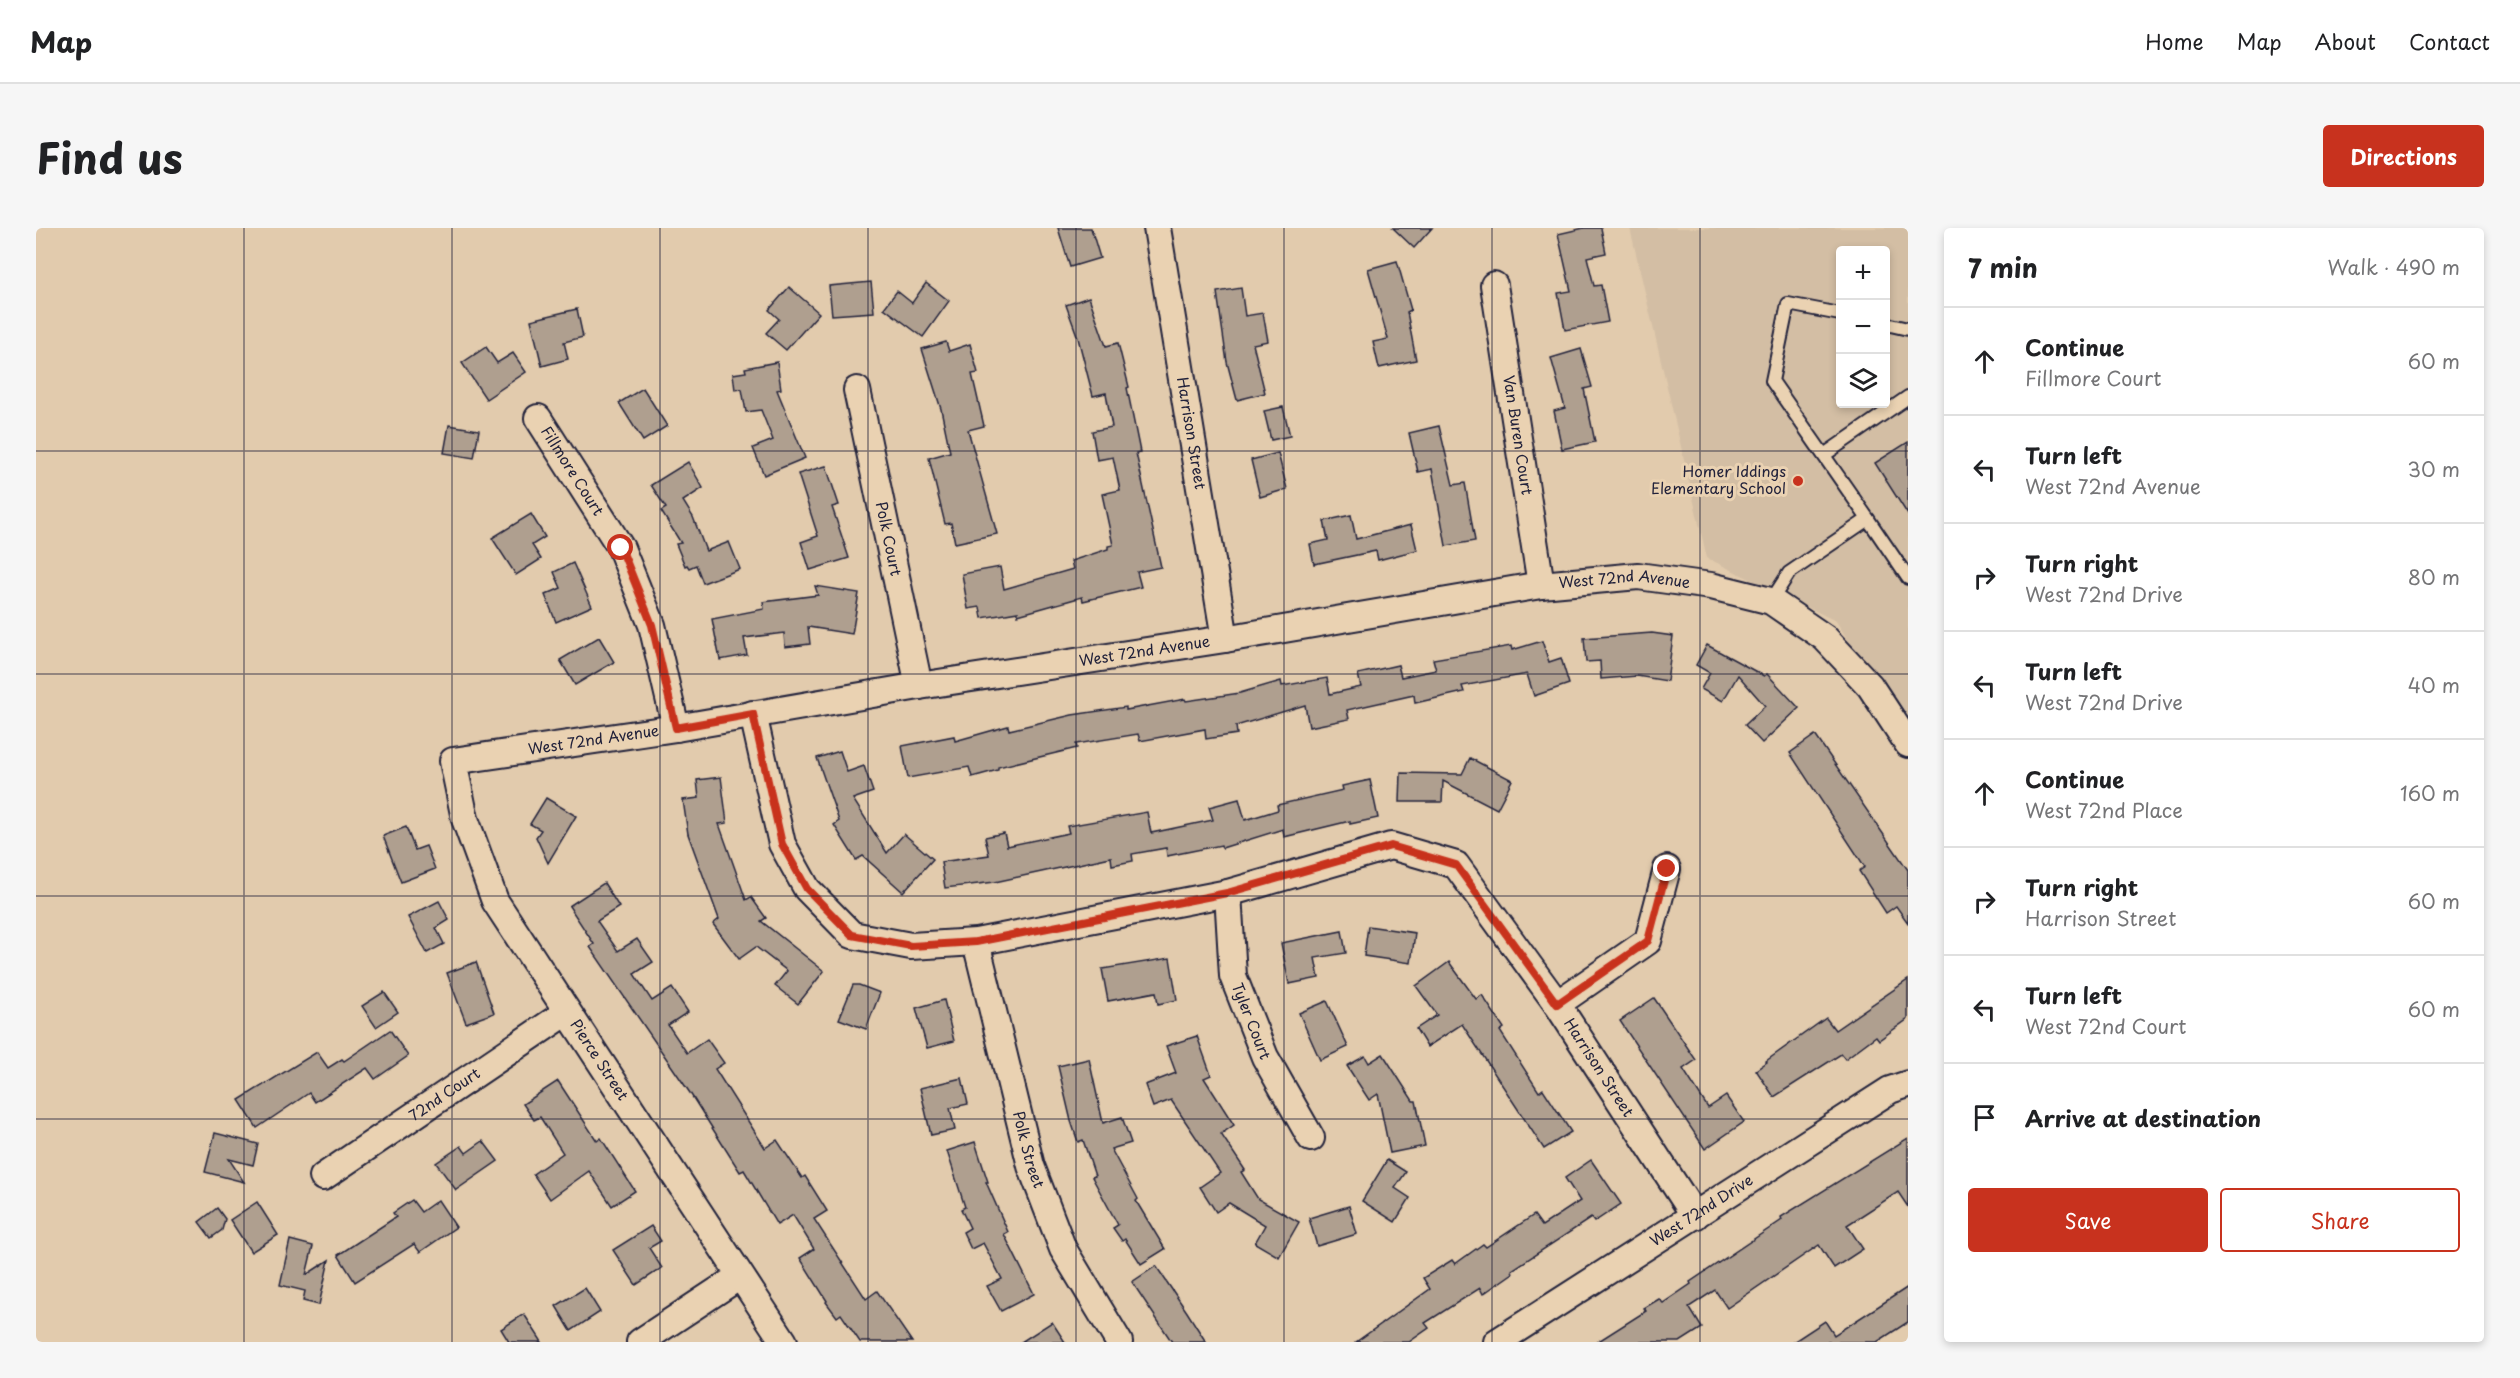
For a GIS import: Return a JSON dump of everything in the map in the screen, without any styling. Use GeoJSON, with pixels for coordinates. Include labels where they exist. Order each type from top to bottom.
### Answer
{"type":"FeatureCollection","features":[{"type":"Feature","properties":{"kind":"street","name":"Harrison Street"},"geometry":{"type":"LineString","coordinates":[[1157,228],[1225,639]]}},
{"type":"Feature","properties":{"kind":"street","name":"Van Buren Court"},"geometry":{"type":"LineString","coordinates":[[1494,285],[1541,585]]}},
{"type":"Feature","properties":{"kind":"street","name":"Polk Court"},"geometry":{"type":"LineString","coordinates":[[857,390],[920,686]]}},
{"type":"Feature","properties":{"kind":"street","name":"Fillmore Court"},"geometry":{"type":"LineString","coordinates":[[537,418],[621,548],[652,625],[676,728]]}},
{"type":"Feature","properties":{"kind":"street","name":"West 72nd Avenue"},"geometry":{"type":"LineString","coordinates":[[453,760],[676,728],[1541,585],[1638,576],[1711,586],[1771,601],[1826,638],[1870,686],[1908,744]]}},
{"type":"Feature","properties":{"kind":"street"},"geometry":{"type":"LineString","coordinates":[[753,714],[782,844],[807,889],[852,935],[911,946],[976,942],[1227,893]]}},
{"type":"Feature","properties":{"kind":"street","name":"Pierce Street"},"geometry":{"type":"LineString","coordinates":[[453,760],[465,819],[495,901],[784,1342]]}},
{"type":"Feature","properties":{"kind":"street","name":"Harrison Street"},"geometry":{"type":"LineString","coordinates":[[1227,893],[1391,846],[1456,865],[1557,1004],[1695,1216]]}},
{"type":"Feature","properties":{"kind":"street"},"geometry":{"type":"LineString","coordinates":[[1557,1004],[1648,941],[1667,869]]}},
{"type":"Feature","properties":{"kind":"street","name":"Tyler Court"},"geometry":{"type":"LineString","coordinates":[[1227,893],[1233,976],[1264,1057],[1311,1138]]}},
{"type":"Feature","properties":{"kind":"street","name":"Polk Street"},"geometry":{"type":"LineString","coordinates":[[976,942],[1031,1166],[1064,1249],[1119,1342]]}},
{"type":"Feature","properties":{"kind":"street","name":"72nd Court"},"geometry":{"type":"LineString","coordinates":[[323,1177],[567,1012]]}},
{"type":"Feature","properties":{"kind":"street","name":"West 72nd Drive"},"geometry":{"type":"LineString","coordinates":[[1497,1342],[1890,1090],[1908,1084]]}},
{"type":"Feature","properties":{"kind":"street"},"geometry":{"type":"LineString","coordinates":[[640,1342],[740,1276]]}},
{"type":"Feature","properties":{"kind":"lane"},"geometry":{"type":"LineString","coordinates":[[1836,313],[1788,304],[1772,381],[1908,578]]}},
{"type":"Feature","properties":{"kind":"lane"},"geometry":{"type":"LineString","coordinates":[[1890,325],[1908,329]]}},
{"type":"Feature","properties":{"kind":"lane"},"geometry":{"type":"LineString","coordinates":[[1824,455],[1908,397]]}},
{"type":"Feature","properties":{"kind":"lane"},"geometry":{"type":"LineString","coordinates":[[1771,601],[1789,573],[1868,519]]}},
{"type":"Feature","properties":{"kind":"shaded area","name":"Homer Iddings Elementary School"},"geometry":{"type":"Polygon","coordinates":[[[1630,228],[1908,228],[1908,735],[1836,621],[1707,558],[1630,228]]]}},
{"type":"Feature","properties":{"kind":"building"},"geometry":{"type":"Polygon","coordinates":[[[1058,228],[1091,228],[1100,258],[1070,267],[1058,228]]]}},
{"type":"Feature","properties":{"kind":"building"},"geometry":{"type":"Polygon","coordinates":[[[1393,228],[1432,228],[1414,248],[1393,228]]]}},
{"type":"Feature","properties":{"kind":"building"},"geometry":{"type":"Polygon","coordinates":[[[1584,228],[1601,228],[1606,253],[1587,257],[1594,286],[1601,285],[1608,322],[1565,330],[1558,293],[1571,291],[1558,234],[1584,228]]]}},
{"type":"Feature","properties":{"kind":"building"},"geometry":{"type":"Polygon","coordinates":[[[1397,261],[1411,310],[1407,312],[1416,360],[1379,368],[1373,342],[1388,339],[1368,269],[1397,261]]]}},
{"type":"Feature","properties":{"kind":"building"},"geometry":{"type":"Polygon","coordinates":[[[871,282],[874,312],[832,315],[829,286],[871,282]]]}},
{"type":"Feature","properties":{"kind":"building"},"geometry":{"type":"Polygon","coordinates":[[[926,283],[949,301],[923,337],[884,308],[897,291],[912,303],[926,283]]]}},
{"type":"Feature","properties":{"kind":"building"},"geometry":{"type":"Polygon","coordinates":[[[789,287],[819,313],[786,350],[766,333],[779,319],[769,310],[789,287]]]}},
{"type":"Feature","properties":{"kind":"building"},"geometry":{"type":"Polygon","coordinates":[[[1241,288],[1245,316],[1263,313],[1268,341],[1253,344],[1265,393],[1237,400],[1227,362],[1217,292],[1241,288]]]}},
{"type":"Feature","properties":{"kind":"building"},"geometry":{"type":"Polygon","coordinates":[[[1089,297],[1106,346],[1118,343],[1129,387],[1127,388],[1140,452],[1136,453],[1161,567],[1137,572],[1141,587],[1083,601],[1082,597],[1018,615],[1018,612],[982,618],[980,607],[968,609],[962,574],[1000,567],[1004,589],[1073,569],[1071,561],[1108,549],[1108,546],[1113,545],[1102,494],[1120,490],[1113,457],[1097,460],[1092,431],[1112,427],[1106,393],[1093,396],[1078,338],[1066,305],[1089,297]]]}},
{"type":"Feature","properties":{"kind":"building"},"geometry":{"type":"Polygon","coordinates":[[[577,309],[583,337],[564,342],[568,359],[542,366],[531,320],[577,309]]]}},
{"type":"Feature","properties":{"kind":"building"},"geometry":{"type":"Polygon","coordinates":[[[946,342],[949,351],[970,344],[978,373],[972,374],[984,426],[968,430],[997,534],[955,543],[951,523],[945,524],[929,458],[950,452],[941,409],[922,349],[946,342]]]}},
{"type":"Feature","properties":{"kind":"building"},"geometry":{"type":"Polygon","coordinates":[[[486,347],[497,363],[513,353],[526,372],[486,399],[462,363],[486,347]]]}},
{"type":"Feature","properties":{"kind":"building"},"geometry":{"type":"Polygon","coordinates":[[[1581,349],[1592,387],[1584,389],[1595,442],[1562,449],[1554,411],[1565,408],[1551,358],[1581,349]]]}},
{"type":"Feature","properties":{"kind":"building"},"geometry":{"type":"Polygon","coordinates":[[[777,362],[781,389],[777,390],[805,458],[764,475],[753,448],[773,440],[761,410],[746,412],[742,389],[735,390],[733,374],[746,372],[745,368],[777,362]]]}},
{"type":"Feature","properties":{"kind":"building"},"geometry":{"type":"Polygon","coordinates":[[[643,388],[667,426],[643,441],[619,403],[643,388]]]}},
{"type":"Feature","properties":{"kind":"building"},"geometry":{"type":"Polygon","coordinates":[[[1283,407],[1290,436],[1271,440],[1264,411],[1283,407]]]}},
{"type":"Feature","properties":{"kind":"building"},"geometry":{"type":"Polygon","coordinates":[[[449,425],[479,430],[474,458],[444,453],[449,425]]]}},
{"type":"Feature","properties":{"kind":"building"},"geometry":{"type":"Polygon","coordinates":[[[1439,426],[1453,485],[1465,483],[1475,541],[1446,546],[1432,469],[1418,472],[1409,433],[1439,426]]]}},
{"type":"Feature","properties":{"kind":"building"},"geometry":{"type":"Polygon","coordinates":[[[1908,442],[1908,515],[1875,463],[1908,442]]]}},
{"type":"Feature","properties":{"kind":"building"},"geometry":{"type":"Polygon","coordinates":[[[1278,453],[1287,489],[1260,497],[1251,460],[1278,453]]]}},
{"type":"Feature","properties":{"kind":"building"},"geometry":{"type":"Polygon","coordinates":[[[688,462],[703,488],[683,501],[693,517],[706,551],[729,542],[740,569],[703,583],[696,565],[689,568],[685,566],[676,544],[681,543],[661,511],[666,508],[651,485],[688,462]]]}},
{"type":"Feature","properties":{"kind":"building"},"geometry":{"type":"Polygon","coordinates":[[[826,466],[839,505],[832,507],[849,558],[810,570],[801,542],[818,536],[798,474],[826,466]]]}},
{"type":"Feature","properties":{"kind":"building"},"geometry":{"type":"Polygon","coordinates":[[[531,514],[545,537],[532,545],[541,559],[516,575],[492,538],[531,514]]]}},
{"type":"Feature","properties":{"kind":"building"},"geometry":{"type":"Polygon","coordinates":[[[1351,515],[1356,539],[1411,525],[1417,550],[1378,560],[1376,551],[1314,564],[1310,544],[1328,540],[1324,521],[1351,515]]]}},
{"type":"Feature","properties":{"kind":"building"},"geometry":{"type":"Polygon","coordinates":[[[573,563],[592,606],[556,622],[545,595],[561,588],[554,572],[573,563]]]}},
{"type":"Feature","properties":{"kind":"building"},"geometry":{"type":"Polygon","coordinates":[[[815,586],[859,593],[852,634],[808,627],[810,644],[785,647],[784,633],[744,638],[747,655],[720,660],[712,619],[764,609],[763,602],[818,595],[815,586]]]}},
{"type":"Feature","properties":{"kind":"building"},"geometry":{"type":"Polygon","coordinates":[[[1652,633],[1673,636],[1667,681],[1637,676],[1601,679],[1600,661],[1586,662],[1584,638],[1652,633]]]}},
{"type":"Feature","properties":{"kind":"building"},"geometry":{"type":"Polygon","coordinates":[[[599,637],[614,662],[575,685],[560,660],[599,637]]]}},
{"type":"Feature","properties":{"kind":"building"},"geometry":{"type":"Polygon","coordinates":[[[1542,641],[1549,662],[1561,658],[1569,684],[1534,696],[1527,674],[1462,686],[1464,692],[1415,703],[1414,695],[1347,710],[1349,719],[1309,727],[1305,705],[1236,726],[1237,734],[1206,739],[1205,729],[1140,741],[1138,734],[1076,744],[1077,748],[998,767],[998,770],[972,777],[969,767],[908,778],[902,746],[954,736],[955,741],[1008,726],[1009,730],[1072,715],[1126,707],[1126,710],[1185,699],[1186,701],[1240,693],[1281,681],[1282,686],[1327,678],[1330,694],[1361,687],[1358,674],[1398,665],[1401,677],[1436,670],[1433,659],[1511,646],[1512,650],[1542,641]]]}},
{"type":"Feature","properties":{"kind":"building"},"geometry":{"type":"Polygon","coordinates":[[[1707,645],[1764,676],[1767,674],[1799,708],[1762,743],[1745,725],[1765,706],[1738,675],[1723,701],[1701,689],[1710,673],[1696,665],[1707,645]]]}},
{"type":"Feature","properties":{"kind":"building"},"geometry":{"type":"Polygon","coordinates":[[[1815,735],[1908,870],[1908,923],[1896,906],[1886,913],[1859,871],[1865,867],[1790,753],[1815,735]]]}},
{"type":"Feature","properties":{"kind":"building"},"geometry":{"type":"Polygon","coordinates":[[[840,751],[847,772],[864,766],[873,792],[853,799],[887,853],[904,834],[933,859],[903,892],[863,856],[856,860],[834,825],[839,821],[817,758],[840,751]]]}},
{"type":"Feature","properties":{"kind":"building"},"geometry":{"type":"Polygon","coordinates":[[[1470,758],[1512,780],[1497,809],[1443,781],[1442,802],[1400,802],[1401,773],[1462,774],[1470,758]]]}},
{"type":"Feature","properties":{"kind":"building"},"geometry":{"type":"Polygon","coordinates":[[[721,777],[727,823],[719,824],[746,900],[751,897],[766,918],[761,921],[824,971],[798,1004],[775,986],[787,971],[756,947],[739,959],[713,924],[719,919],[688,834],[683,800],[699,798],[697,780],[721,777]]]}},
{"type":"Feature","properties":{"kind":"building"},"geometry":{"type":"Polygon","coordinates":[[[1370,780],[1378,818],[1350,824],[1350,821],[1284,837],[1283,829],[1222,848],[1221,845],[1167,856],[1166,848],[1132,854],[1133,861],[1112,865],[1111,857],[995,882],[945,888],[941,862],[989,855],[985,837],[1004,833],[1007,846],[1069,833],[1067,826],[1147,812],[1151,833],[1213,820],[1209,807],[1239,799],[1245,820],[1278,810],[1277,805],[1343,790],[1342,786],[1370,780]]]}},
{"type":"Feature","properties":{"kind":"building"},"geometry":{"type":"Polygon","coordinates":[[[546,798],[576,816],[548,863],[536,837],[541,830],[530,824],[546,798]]]}},
{"type":"Feature","properties":{"kind":"building"},"geometry":{"type":"Polygon","coordinates":[[[406,827],[415,850],[426,846],[435,869],[401,882],[383,836],[406,827]]]}},
{"type":"Feature","properties":{"kind":"building"},"geometry":{"type":"Polygon","coordinates":[[[604,883],[619,907],[597,921],[618,951],[637,939],[653,962],[634,974],[652,1001],[672,988],[688,1012],[668,1025],[687,1053],[707,1039],[724,1063],[715,1069],[765,1148],[777,1140],[802,1178],[805,1176],[827,1211],[814,1219],[866,1299],[877,1291],[912,1342],[860,1342],[841,1314],[837,1317],[826,1302],[800,1258],[814,1249],[793,1215],[777,1225],[744,1170],[740,1172],[690,1093],[590,947],[594,944],[569,906],[604,883]]]}},
{"type":"Feature","properties":{"kind":"building"},"geometry":{"type":"Polygon","coordinates":[[[439,901],[449,920],[436,928],[444,944],[427,953],[408,917],[439,901]]]}},
{"type":"Feature","properties":{"kind":"building"},"geometry":{"type":"Polygon","coordinates":[[[1368,926],[1415,933],[1411,963],[1364,956],[1368,926]]]}},
{"type":"Feature","properties":{"kind":"building"},"geometry":{"type":"Polygon","coordinates":[[[1342,931],[1346,953],[1315,958],[1319,978],[1289,984],[1281,943],[1342,931]]]}},
{"type":"Feature","properties":{"kind":"building"},"geometry":{"type":"Polygon","coordinates":[[[1170,958],[1177,1000],[1158,1004],[1156,992],[1108,1001],[1102,969],[1170,958]]]}},
{"type":"Feature","properties":{"kind":"building"},"geometry":{"type":"Polygon","coordinates":[[[476,962],[494,1013],[466,1023],[447,973],[476,962]]]}},
{"type":"Feature","properties":{"kind":"building"},"geometry":{"type":"Polygon","coordinates":[[[1449,962],[1476,999],[1482,995],[1504,1028],[1500,1031],[1539,1092],[1543,1089],[1571,1132],[1544,1149],[1462,1024],[1427,1047],[1416,1029],[1437,1015],[1416,986],[1449,962]]]}},
{"type":"Feature","properties":{"kind":"building"},"geometry":{"type":"Polygon","coordinates":[[[1908,980],[1908,1019],[1879,1040],[1876,1036],[1845,1059],[1841,1054],[1774,1097],[1756,1070],[1766,1061],[1826,1018],[1835,1030],[1908,980]]]}},
{"type":"Feature","properties":{"kind":"building"},"geometry":{"type":"Polygon","coordinates":[[[853,985],[880,993],[866,1029],[839,1019],[853,985]]]}},
{"type":"Feature","properties":{"kind":"building"},"geometry":{"type":"Polygon","coordinates":[[[384,992],[398,1012],[376,1027],[362,1006],[384,992]]]}},
{"type":"Feature","properties":{"kind":"building"},"geometry":{"type":"Polygon","coordinates":[[[1654,998],[1696,1060],[1683,1069],[1708,1108],[1726,1096],[1744,1122],[1705,1149],[1620,1021],[1654,998]]]}},
{"type":"Feature","properties":{"kind":"building"},"geometry":{"type":"Polygon","coordinates":[[[944,1000],[954,1041],[927,1048],[916,1008],[944,1000]]]}},
{"type":"Feature","properties":{"kind":"building"},"geometry":{"type":"Polygon","coordinates":[[[1327,1001],[1348,1047],[1320,1060],[1299,1013],[1327,1001]]]}},
{"type":"Feature","properties":{"kind":"building"},"geometry":{"type":"Polygon","coordinates":[[[390,1030],[408,1056],[375,1079],[367,1068],[315,1102],[309,1093],[257,1128],[239,1100],[317,1052],[328,1068],[342,1059],[344,1061],[390,1030]]]}},
{"type":"Feature","properties":{"kind":"building"},"geometry":{"type":"Polygon","coordinates":[[[1197,1036],[1211,1075],[1204,1078],[1234,1125],[1221,1134],[1245,1170],[1241,1172],[1258,1199],[1299,1222],[1279,1257],[1255,1243],[1265,1225],[1229,1203],[1216,1212],[1200,1187],[1220,1173],[1171,1100],[1153,1107],[1145,1085],[1176,1073],[1166,1046],[1197,1036]]]}},
{"type":"Feature","properties":{"kind":"building"},"geometry":{"type":"Polygon","coordinates":[[[1383,1054],[1413,1101],[1416,1101],[1425,1146],[1390,1153],[1378,1094],[1369,1100],[1347,1066],[1365,1056],[1369,1063],[1383,1054]]]}},
{"type":"Feature","properties":{"kind":"building"},"geometry":{"type":"Polygon","coordinates":[[[1089,1059],[1103,1123],[1122,1117],[1131,1143],[1111,1149],[1138,1199],[1136,1201],[1165,1249],[1141,1264],[1125,1239],[1122,1241],[1113,1228],[1118,1225],[1092,1177],[1095,1176],[1083,1140],[1078,1142],[1071,1121],[1058,1066],[1089,1059]]]}},
{"type":"Feature","properties":{"kind":"building"},"geometry":{"type":"Polygon","coordinates":[[[962,1078],[968,1104],[950,1108],[955,1130],[931,1135],[920,1088],[962,1078]]]}},
{"type":"Feature","properties":{"kind":"building"},"geometry":{"type":"Polygon","coordinates":[[[558,1081],[597,1141],[601,1138],[635,1191],[612,1206],[589,1171],[550,1199],[533,1174],[563,1153],[540,1117],[534,1120],[523,1104],[558,1081]]]}},
{"type":"Feature","properties":{"kind":"building"},"geometry":{"type":"Polygon","coordinates":[[[215,1133],[258,1144],[253,1165],[229,1159],[244,1182],[205,1172],[215,1133]]]}},
{"type":"Feature","properties":{"kind":"building"},"geometry":{"type":"Polygon","coordinates":[[[1908,1138],[1908,1207],[1898,1192],[1847,1225],[1863,1249],[1834,1268],[1819,1245],[1727,1308],[1715,1290],[1689,1307],[1702,1328],[1680,1342],[1597,1342],[1646,1311],[1644,1308],[1659,1299],[1663,1303],[1691,1284],[1690,1282],[1782,1220],[1781,1217],[1908,1138]]]}},
{"type":"Feature","properties":{"kind":"building"},"geometry":{"type":"Polygon","coordinates":[[[483,1141],[498,1161],[456,1190],[436,1163],[461,1146],[466,1153],[483,1141]]]}},
{"type":"Feature","properties":{"kind":"building"},"geometry":{"type":"Polygon","coordinates":[[[975,1142],[988,1182],[986,1182],[1008,1232],[1004,1234],[1034,1294],[1001,1311],[987,1286],[1002,1279],[983,1243],[971,1249],[963,1232],[970,1228],[961,1209],[965,1207],[947,1151],[975,1142]]]}},
{"type":"Feature","properties":{"kind":"building"},"geometry":{"type":"Polygon","coordinates":[[[1387,1160],[1406,1172],[1395,1188],[1410,1198],[1395,1222],[1362,1201],[1387,1160]]]}},
{"type":"Feature","properties":{"kind":"building"},"geometry":{"type":"Polygon","coordinates":[[[1591,1160],[1621,1204],[1594,1222],[1591,1218],[1512,1270],[1513,1273],[1483,1294],[1480,1288],[1425,1323],[1429,1328],[1409,1342],[1356,1342],[1430,1289],[1423,1278],[1452,1260],[1455,1264],[1483,1244],[1486,1247],[1534,1215],[1542,1226],[1580,1201],[1565,1178],[1591,1160]]]}},
{"type":"Feature","properties":{"kind":"building"},"geometry":{"type":"Polygon","coordinates":[[[412,1200],[421,1212],[438,1200],[456,1227],[420,1252],[414,1244],[355,1282],[338,1255],[396,1217],[393,1213],[412,1200]]]}},
{"type":"Feature","properties":{"kind":"building"},"geometry":{"type":"Polygon","coordinates":[[[257,1202],[278,1235],[251,1252],[230,1220],[257,1202]]]}},
{"type":"Feature","properties":{"kind":"building"},"geometry":{"type":"Polygon","coordinates":[[[1349,1206],[1357,1234],[1317,1246],[1309,1218],[1349,1206]]]}},
{"type":"Feature","properties":{"kind":"building"},"geometry":{"type":"Polygon","coordinates":[[[217,1208],[225,1219],[222,1230],[211,1238],[199,1222],[217,1208]]]}},
{"type":"Feature","properties":{"kind":"building"},"geometry":{"type":"Polygon","coordinates":[[[651,1226],[661,1241],[649,1248],[662,1268],[636,1285],[613,1250],[651,1226]]]}},
{"type":"Feature","properties":{"kind":"building"},"geometry":{"type":"Polygon","coordinates":[[[290,1240],[313,1246],[306,1275],[329,1260],[319,1305],[303,1301],[305,1291],[280,1285],[290,1240]]]}},
{"type":"Feature","properties":{"kind":"building"},"geometry":{"type":"Polygon","coordinates":[[[1156,1266],[1206,1342],[1172,1342],[1132,1282],[1156,1266]]]}},
{"type":"Feature","properties":{"kind":"building"},"geometry":{"type":"Polygon","coordinates":[[[1908,1287],[1908,1322],[1877,1342],[1793,1342],[1825,1321],[1834,1335],[1908,1287]]]}},
{"type":"Feature","properties":{"kind":"building"},"geometry":{"type":"Polygon","coordinates":[[[585,1288],[600,1312],[571,1331],[556,1306],[585,1288]]]}},
{"type":"Feature","properties":{"kind":"building"},"geometry":{"type":"Polygon","coordinates":[[[524,1314],[542,1342],[509,1342],[501,1329],[524,1314]]]}},
{"type":"Feature","properties":{"kind":"building"},"geometry":{"type":"Polygon","coordinates":[[[1052,1322],[1065,1342],[1021,1342],[1052,1322]]]}},
{"type":"Feature","properties":{"kind":"place","name":"Homer Iddings Elementary School"},"geometry":{"type":"Point","coordinates":[1798,481]}},
{"type":"Feature","properties":{"kind":"route"},"geometry":{"type":"LineString","coordinates":[[621,548],[652,625],[676,728],[753,714],[782,844],[807,889],[852,935],[911,946],[976,942],[1227,893],[1391,846],[1456,865],[1557,1004],[1648,941],[1667,869]]}}]}
